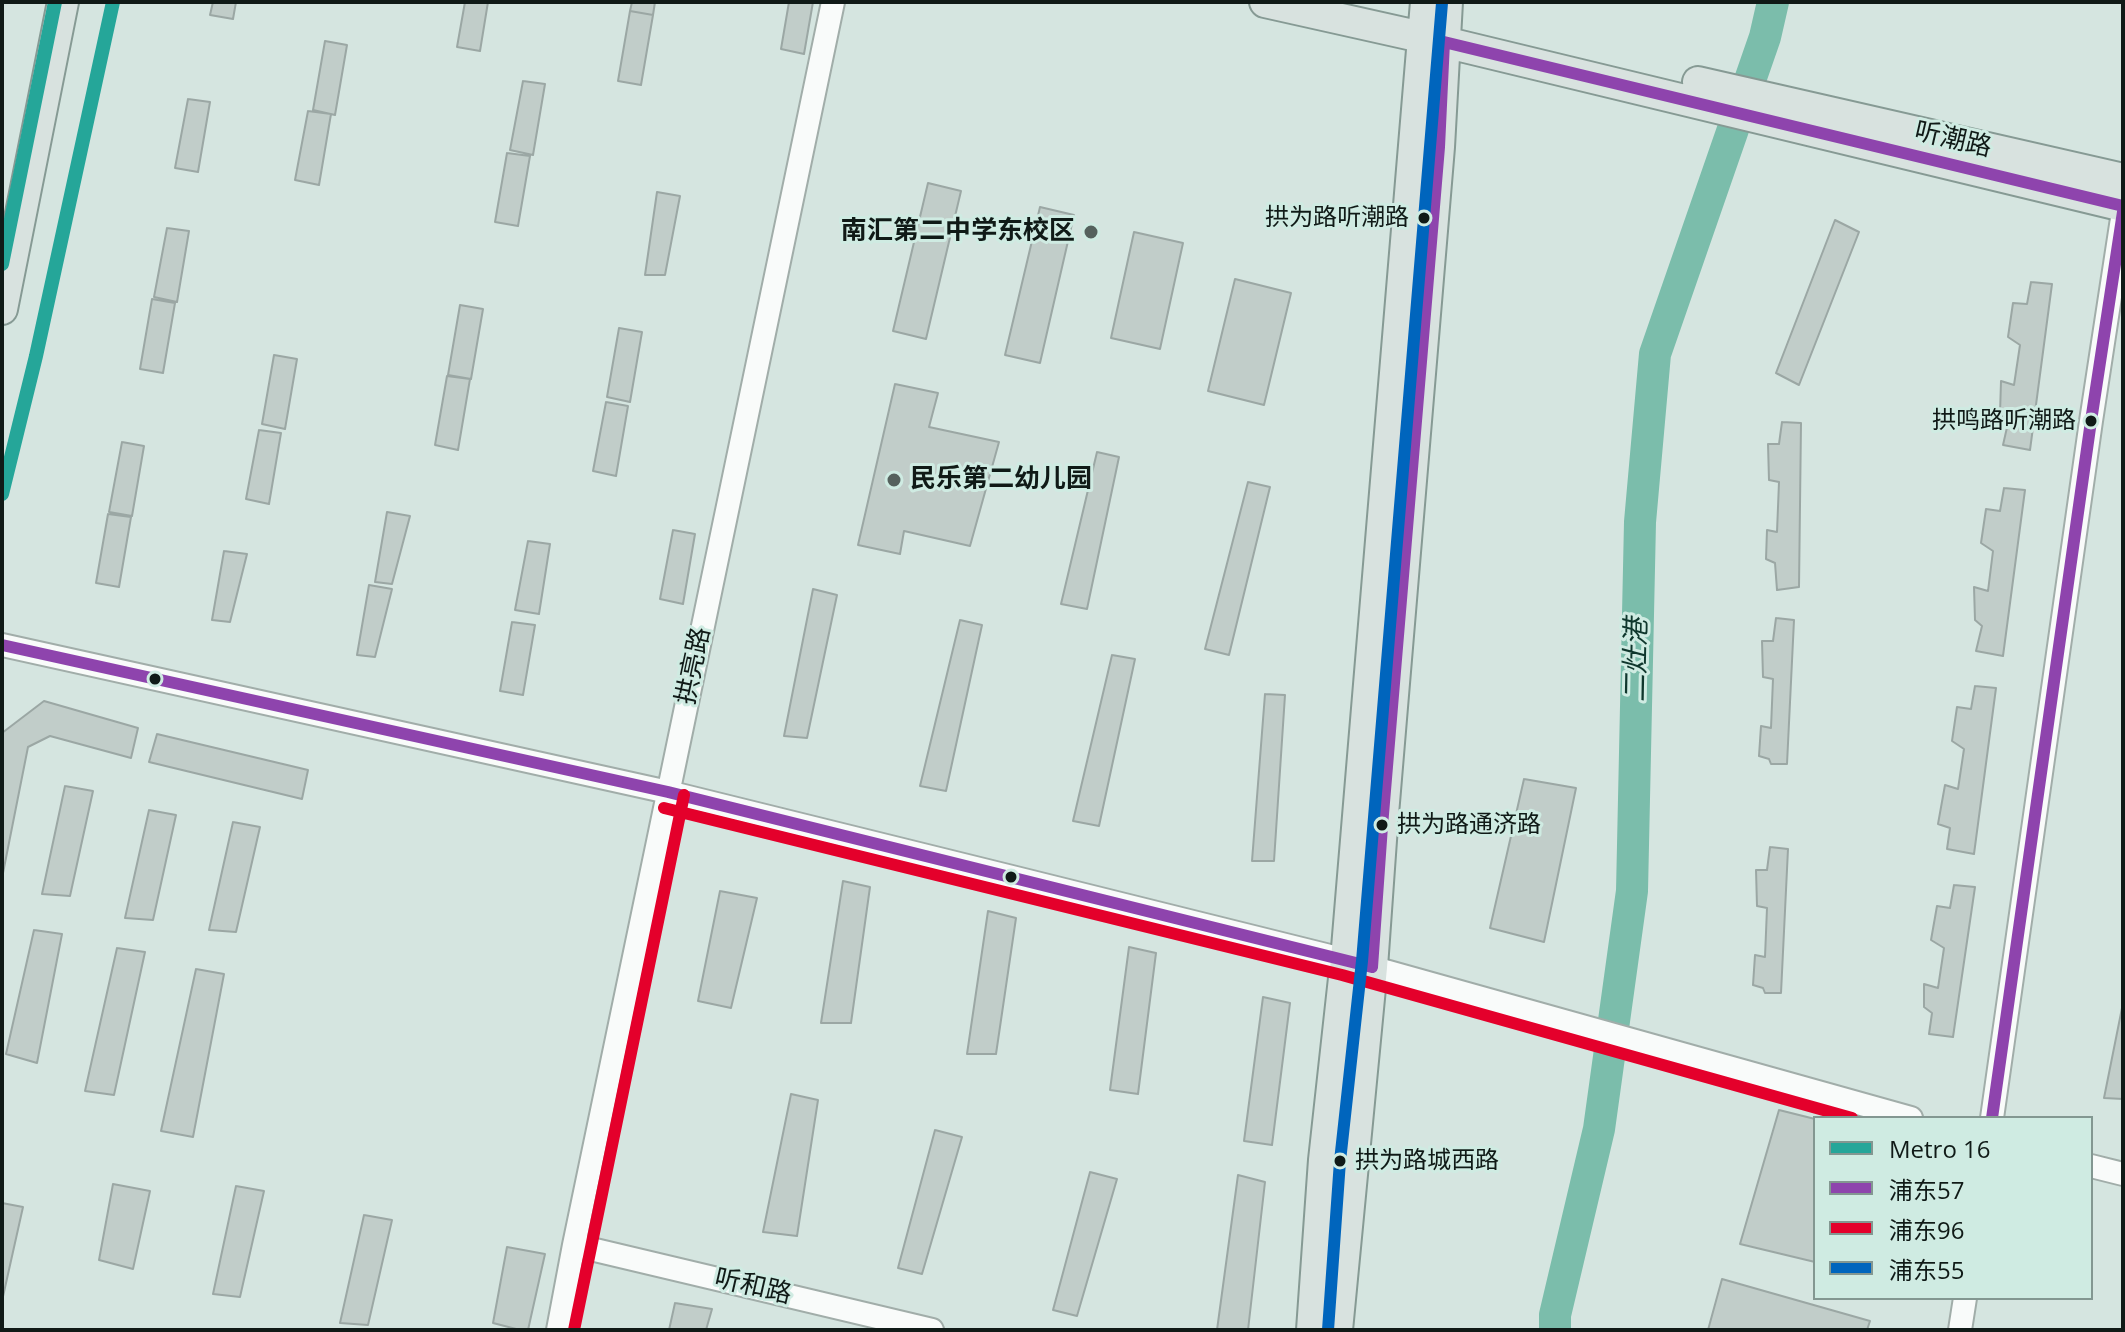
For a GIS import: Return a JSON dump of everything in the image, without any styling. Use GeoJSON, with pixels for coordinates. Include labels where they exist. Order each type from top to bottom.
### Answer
{"type":"FeatureCollection","features":[{"type":"Feature","properties":{"kind":"main road"},"geometry":{"type":"LineString","coordinates":[[2,213],[44,2]]}},
{"type":"Feature","properties":{"kind":"main road"},"geometry":{"type":"LineString","coordinates":[[2,309],[63,2]]}},
{"type":"Feature","properties":{"kind":"main road","name":"听潮路"},"geometry":{"type":"LineString","coordinates":[[1265,2],[1435,20]]}},
{"type":"Feature","properties":{"kind":"main road","name":"听潮路"},"geometry":{"type":"LineString","coordinates":[[1362,2],[1696,92],[1801,117],[2123,179]]}},
{"type":"Feature","properties":{"kind":"main road"},"geometry":{"type":"LineString","coordinates":[[1337,1330],[1359,964],[1435,20]]}},
{"type":"Feature","properties":{"kind":"main road","name":"听潮路"},"geometry":{"type":"LineString","coordinates":[[1801,117],[2123,209]]}},
{"type":"Feature","properties":{"kind":"main road"},"geometry":{"type":"LineString","coordinates":[[1312,1330],[1324,1160],[1359,964]]}},
{"type":"Feature","properties":{"kind":"street","name":"拱亮路"},"geometry":{"type":"LineString","coordinates":[[558,1330],[833,2]]}},
{"type":"Feature","properties":{"kind":"street"},"geometry":{"type":"LineString","coordinates":[[1992,1116],[2123,209]]}},
{"type":"Feature","properties":{"kind":"street"},"geometry":{"type":"LineString","coordinates":[[2,645],[668,792],[1359,964],[1904,1116]]}},
{"type":"Feature","properties":{"kind":"street"},"geometry":{"type":"LineString","coordinates":[[2093,1166],[2123,1174]]}},
{"type":"Feature","properties":{"kind":"street","name":"听和路"},"geometry":{"type":"LineString","coordinates":[[574,1245],[932,1330]]}},
{"type":"Feature","properties":{"kind":"street"},"geometry":{"type":"LineString","coordinates":[[1960,1330],[1965,1300]]}},
{"type":"Feature","properties":{"kind":"building"},"geometry":{"type":"Polygon","coordinates":[[[213,2],[236,2],[233,19],[210,15],[213,2]]]}},
{"type":"Feature","properties":{"kind":"building"},"geometry":{"type":"Polygon","coordinates":[[[465,2],[488,2],[480,51],[457,47],[465,2]]]}},
{"type":"Feature","properties":{"kind":"building"},"geometry":{"type":"Polygon","coordinates":[[[632,2],[655,2],[653,15],[630,11],[632,2]]]}},
{"type":"Feature","properties":{"kind":"building"},"geometry":{"type":"Polygon","coordinates":[[[789,2],[813,2],[804,54],[781,49],[789,2]]]}},
{"type":"Feature","properties":{"kind":"building"},"geometry":{"type":"Polygon","coordinates":[[[630,11],[653,15],[641,85],[618,81],[630,11]]]}},
{"type":"Feature","properties":{"kind":"building"},"geometry":{"type":"Polygon","coordinates":[[[325,41],[347,45],[335,115],[313,110],[325,41]]]}},
{"type":"Feature","properties":{"kind":"building"},"geometry":{"type":"Polygon","coordinates":[[[523,81],[545,84],[533,155],[510,150],[523,81]]]}},
{"type":"Feature","properties":{"kind":"building"},"geometry":{"type":"Polygon","coordinates":[[[188,99],[210,102],[198,172],[175,168],[188,99]]]}},
{"type":"Feature","properties":{"kind":"building"},"geometry":{"type":"Polygon","coordinates":[[[308,111],[331,114],[319,185],[295,180],[308,111]]]}},
{"type":"Feature","properties":{"kind":"building"},"geometry":{"type":"Polygon","coordinates":[[[507,153],[530,156],[518,226],[495,222],[507,153]]]}},
{"type":"Feature","properties":{"kind":"building"},"geometry":{"type":"Polygon","coordinates":[[[928,183],[961,191],[926,339],[893,331],[928,183]]]}},
{"type":"Feature","properties":{"kind":"building"},"geometry":{"type":"Polygon","coordinates":[[[657,192],[680,196],[665,275],[645,275],[657,192]]]}},
{"type":"Feature","properties":{"kind":"building"},"geometry":{"type":"Polygon","coordinates":[[[1040,207],[1074,215],[1040,363],[1005,355],[1040,207]]]}},
{"type":"Feature","properties":{"kind":"building"},"geometry":{"type":"Polygon","coordinates":[[[1835,220],[1859,232],[1799,385],[1776,373],[1835,220]]]}},
{"type":"Feature","properties":{"kind":"building"},"geometry":{"type":"Polygon","coordinates":[[[167,228],[189,231],[177,302],[154,297],[167,228]]]}},
{"type":"Feature","properties":{"kind":"building"},"geometry":{"type":"Polygon","coordinates":[[[1134,232],[1183,243],[1160,349],[1111,338],[1134,232]]]}},
{"type":"Feature","properties":{"kind":"building"},"geometry":{"type":"Polygon","coordinates":[[[1235,279],[1291,293],[1264,405],[1208,391],[1235,279]]]}},
{"type":"Feature","properties":{"kind":"building"},"geometry":{"type":"Polygon","coordinates":[[[2031,282],[2052,284],[2030,450],[2003,445],[2008,423],[2000,414],[2001,381],[2014,385],[2020,345],[2008,337],[2013,303],[2027,304],[2031,282]]]}},
{"type":"Feature","properties":{"kind":"building"},"geometry":{"type":"Polygon","coordinates":[[[152,299],[175,303],[163,373],[140,369],[152,299]]]}},
{"type":"Feature","properties":{"kind":"building"},"geometry":{"type":"Polygon","coordinates":[[[460,305],[483,309],[471,379],[448,375],[460,305]]]}},
{"type":"Feature","properties":{"kind":"building"},"geometry":{"type":"Polygon","coordinates":[[[619,328],[642,332],[630,402],[607,397],[619,328]]]}},
{"type":"Feature","properties":{"kind":"building"},"geometry":{"type":"Polygon","coordinates":[[[274,355],[297,359],[285,429],[262,424],[274,355]]]}},
{"type":"Feature","properties":{"kind":"building"},"geometry":{"type":"Polygon","coordinates":[[[447,376],[470,379],[458,450],[435,445],[447,376]]]}},
{"type":"Feature","properties":{"kind":"building"},"geometry":{"type":"Polygon","coordinates":[[[895,384],[938,393],[929,427],[999,442],[970,546],[904,531],[900,554],[858,545],[895,384]]]}},
{"type":"Feature","properties":{"kind":"building"},"geometry":{"type":"Polygon","coordinates":[[[606,402],[628,406],[616,476],[593,471],[606,402]]]}},
{"type":"Feature","properties":{"kind":"building"},"geometry":{"type":"Polygon","coordinates":[[[1782,422],[1801,423],[1799,587],[1777,590],[1775,563],[1766,559],[1767,530],[1777,532],[1779,482],[1769,480],[1768,444],[1779,444],[1782,422]]]}},
{"type":"Feature","properties":{"kind":"building"},"geometry":{"type":"Polygon","coordinates":[[[259,430],[281,433],[269,504],[246,499],[259,430]]]}},
{"type":"Feature","properties":{"kind":"building"},"geometry":{"type":"Polygon","coordinates":[[[122,442],[144,446],[132,516],[109,512],[122,442]]]}},
{"type":"Feature","properties":{"kind":"building"},"geometry":{"type":"Polygon","coordinates":[[[1097,452],[1119,457],[1087,609],[1061,604],[1097,452]]]}},
{"type":"Feature","properties":{"kind":"building"},"geometry":{"type":"Polygon","coordinates":[[[1248,482],[1270,487],[1229,655],[1205,649],[1248,482]]]}},
{"type":"Feature","properties":{"kind":"building"},"geometry":{"type":"Polygon","coordinates":[[[2004,488],[2025,490],[2003,656],[1976,651],[1982,626],[1975,620],[1974,587],[1988,591],[1993,551],[1981,543],[1986,509],[2000,511],[2004,488]]]}},
{"type":"Feature","properties":{"kind":"building"},"geometry":{"type":"Polygon","coordinates":[[[387,512],[410,516],[392,584],[375,582],[387,512]]]}},
{"type":"Feature","properties":{"kind":"building"},"geometry":{"type":"Polygon","coordinates":[[[108,514],[131,517],[119,587],[96,583],[108,514]]]}},
{"type":"Feature","properties":{"kind":"building"},"geometry":{"type":"Polygon","coordinates":[[[673,530],[695,534],[683,604],[660,599],[673,530]]]}},
{"type":"Feature","properties":{"kind":"building"},"geometry":{"type":"Polygon","coordinates":[[[528,541],[550,544],[539,614],[515,610],[528,541]]]}},
{"type":"Feature","properties":{"kind":"building"},"geometry":{"type":"Polygon","coordinates":[[[224,551],[247,554],[230,622],[212,620],[224,551]]]}},
{"type":"Feature","properties":{"kind":"building"},"geometry":{"type":"Polygon","coordinates":[[[369,585],[392,589],[375,657],[357,655],[369,585]]]}},
{"type":"Feature","properties":{"kind":"building"},"geometry":{"type":"Polygon","coordinates":[[[813,589],[837,595],[807,738],[784,736],[813,589]]]}},
{"type":"Feature","properties":{"kind":"building"},"geometry":{"type":"Polygon","coordinates":[[[1776,618],[1794,620],[1787,764],[1771,764],[1769,759],[1759,756],[1761,726],[1771,728],[1773,679],[1763,677],[1762,641],[1773,641],[1776,618]]]}},
{"type":"Feature","properties":{"kind":"building"},"geometry":{"type":"Polygon","coordinates":[[[960,620],[982,625],[946,791],[920,786],[960,620]]]}},
{"type":"Feature","properties":{"kind":"building"},"geometry":{"type":"Polygon","coordinates":[[[512,622],[535,625],[523,695],[500,691],[512,622]]]}},
{"type":"Feature","properties":{"kind":"building"},"geometry":{"type":"Polygon","coordinates":[[[1112,655],[1135,659],[1099,826],[1073,821],[1112,655]]]}},
{"type":"Feature","properties":{"kind":"building"},"geometry":{"type":"Polygon","coordinates":[[[1975,686],[1996,688],[1974,854],[1947,849],[1950,828],[1938,824],[1945,785],[1958,789],[1964,749],[1952,741],[1957,707],[1971,709],[1975,686]]]}},
{"type":"Feature","properties":{"kind":"building"},"geometry":{"type":"Polygon","coordinates":[[[1265,694],[1285,695],[1274,861],[1252,861],[1265,694]]]}},
{"type":"Feature","properties":{"kind":"building"},"geometry":{"type":"Polygon","coordinates":[[[44,701],[138,728],[131,758],[50,736],[28,747],[2,878],[2,733],[44,701]]]}},
{"type":"Feature","properties":{"kind":"building"},"geometry":{"type":"Polygon","coordinates":[[[157,734],[308,770],[302,799],[149,762],[157,734]]]}},
{"type":"Feature","properties":{"kind":"building"},"geometry":{"type":"Polygon","coordinates":[[[1524,779],[1576,788],[1544,942],[1490,928],[1524,779]]]}},
{"type":"Feature","properties":{"kind":"building"},"geometry":{"type":"Polygon","coordinates":[[[65,786],[93,791],[70,896],[42,894],[65,786]]]}},
{"type":"Feature","properties":{"kind":"building"},"geometry":{"type":"Polygon","coordinates":[[[149,810],[176,815],[153,920],[125,918],[149,810]]]}},
{"type":"Feature","properties":{"kind":"building"},"geometry":{"type":"Polygon","coordinates":[[[233,822],[260,827],[236,932],[209,930],[233,822]]]}},
{"type":"Feature","properties":{"kind":"building"},"geometry":{"type":"Polygon","coordinates":[[[1770,847],[1788,849],[1781,993],[1765,993],[1763,988],[1753,985],[1755,955],[1765,957],[1767,908],[1757,906],[1756,870],[1767,870],[1770,847]]]}},
{"type":"Feature","properties":{"kind":"building"},"geometry":{"type":"Polygon","coordinates":[[[843,881],[870,887],[851,1023],[821,1023],[843,881]]]}},
{"type":"Feature","properties":{"kind":"building"},"geometry":{"type":"Polygon","coordinates":[[[1954,885],[1975,887],[1953,1037],[1929,1034],[1932,1013],[1924,1007],[1924,984],[1938,988],[1944,948],[1931,940],[1937,906],[1950,908],[1954,885]]]}},
{"type":"Feature","properties":{"kind":"building"},"geometry":{"type":"Polygon","coordinates":[[[720,891],[757,898],[731,1008],[698,1001],[720,891]]]}},
{"type":"Feature","properties":{"kind":"building"},"geometry":{"type":"Polygon","coordinates":[[[988,911],[1016,918],[996,1054],[967,1054],[988,911]]]}},
{"type":"Feature","properties":{"kind":"building"},"geometry":{"type":"Polygon","coordinates":[[[34,930],[62,934],[37,1063],[6,1054],[34,930]]]}},
{"type":"Feature","properties":{"kind":"building"},"geometry":{"type":"Polygon","coordinates":[[[1129,947],[1156,953],[1138,1094],[1110,1090],[1129,947]]]}},
{"type":"Feature","properties":{"kind":"building"},"geometry":{"type":"Polygon","coordinates":[[[117,948],[145,952],[114,1095],[85,1091],[117,948]]]}},
{"type":"Feature","properties":{"kind":"building"},"geometry":{"type":"Polygon","coordinates":[[[196,969],[224,974],[193,1137],[161,1131],[196,969]]]}},
{"type":"Feature","properties":{"kind":"building"},"geometry":{"type":"Polygon","coordinates":[[[1263,997],[1290,1003],[1272,1145],[1244,1141],[1263,997]]]}},
{"type":"Feature","properties":{"kind":"building"},"geometry":{"type":"Polygon","coordinates":[[[2123,1003],[2123,1099],[2104,1098],[2123,1003]]]}},
{"type":"Feature","properties":{"kind":"building"},"geometry":{"type":"Polygon","coordinates":[[[791,1094],[818,1100],[797,1236],[763,1232],[791,1094]]]}},
{"type":"Feature","properties":{"kind":"building"},"geometry":{"type":"Polygon","coordinates":[[[1779,1110],[1813,1118],[1813,1262],[1740,1244],[1779,1110]]]}},
{"type":"Feature","properties":{"kind":"building"},"geometry":{"type":"Polygon","coordinates":[[[935,1130],[962,1137],[922,1274],[898,1268],[935,1130]]]}},
{"type":"Feature","properties":{"kind":"building"},"geometry":{"type":"Polygon","coordinates":[[[1090,1172],[1117,1179],[1077,1316],[1053,1310],[1090,1172]]]}},
{"type":"Feature","properties":{"kind":"building"},"geometry":{"type":"Polygon","coordinates":[[[1238,1175],[1265,1182],[1248,1330],[1217,1330],[1238,1175]]]}},
{"type":"Feature","properties":{"kind":"building"},"geometry":{"type":"Polygon","coordinates":[[[113,1184],[150,1191],[133,1269],[99,1260],[113,1184]]]}},
{"type":"Feature","properties":{"kind":"building"},"geometry":{"type":"Polygon","coordinates":[[[236,1186],[264,1191],[240,1297],[213,1294],[236,1186]]]}},
{"type":"Feature","properties":{"kind":"building"},"geometry":{"type":"Polygon","coordinates":[[[2,1203],[23,1207],[2,1301],[2,1203]]]}},
{"type":"Feature","properties":{"kind":"building"},"geometry":{"type":"Polygon","coordinates":[[[364,1215],[392,1220],[368,1325],[340,1323],[364,1215]]]}},
{"type":"Feature","properties":{"kind":"building"},"geometry":{"type":"Polygon","coordinates":[[[507,1247],[545,1254],[528,1330],[493,1323],[507,1247]]]}},
{"type":"Feature","properties":{"kind":"building"},"geometry":{"type":"Polygon","coordinates":[[[1722,1279],[1870,1321],[1867,1330],[1708,1330],[1722,1279]]]}},
{"type":"Feature","properties":{"kind":"building"},"geometry":{"type":"Polygon","coordinates":[[[675,1303],[712,1309],[706,1330],[669,1330],[675,1303]]]}},
{"type":"Feature","properties":{"kind":"waterway","name":"二灶港"},"geometry":{"type":"LineString","coordinates":[[1555,1330],[1555,1315],[1599,1129],[1632,891],[1640,522],[1655,354],[1765,37],[1773,2]]}},
{"type":"Feature","properties":{"kind":"metro line","name":"16"},"geometry":{"type":"LineString","coordinates":[[2,264],[55,2]]}},
{"type":"Feature","properties":{"kind":"metro line","name":"16"},"geometry":{"type":"LineString","coordinates":[[2,494],[36,356],[113,2]]}},
{"type":"Feature","properties":{"kind":"transit line","name":"浦东55"},"geometry":{"type":"LineString","coordinates":[[1328,1330],[1340,1161],[1362,961],[1442,3]]}},
{"type":"Feature","properties":{"kind":"transit line","name":"浦东57"},"geometry":{"type":"LineString","coordinates":[[2,645],[668,792],[1372,967],[1439,147],[1444,42],[2123,206]]}},
{"type":"Feature","properties":{"kind":"transit line","name":"浦东57"},"geometry":{"type":"LineString","coordinates":[[1992,1116],[2123,212]]}},
{"type":"Feature","properties":{"kind":"transit line","name":"浦东96"},"geometry":{"type":"LineString","coordinates":[[574,1330],[684,795]]}},
{"type":"Feature","properties":{"kind":"transit line","name":"浦东96"},"geometry":{"type":"LineString","coordinates":[[664,808],[1342,975],[1845,1116]]}},
{"type":"Feature","properties":{"kind":"place","name":"拱为路听潮路"},"geometry":{"type":"Point","coordinates":[1424,218]}},
{"type":"Feature","properties":{"kind":"place","name":"南汇第二中学东校区"},"geometry":{"type":"Point","coordinates":[1091,232]}},
{"type":"Feature","properties":{"kind":"place","name":"拱鸣路听潮路"},"geometry":{"type":"Point","coordinates":[2091,421]}},
{"type":"Feature","properties":{"kind":"place","name":"民乐第二幼儿园"},"geometry":{"type":"Point","coordinates":[894,480]}},
{"type":"Feature","properties":{"kind":"place","name":"拱为路通济路"},"geometry":{"type":"Point","coordinates":[1382,825]}},
{"type":"Feature","properties":{"kind":"place","name":"拱为路城西路"},"geometry":{"type":"Point","coordinates":[1340,1161]}}]}
